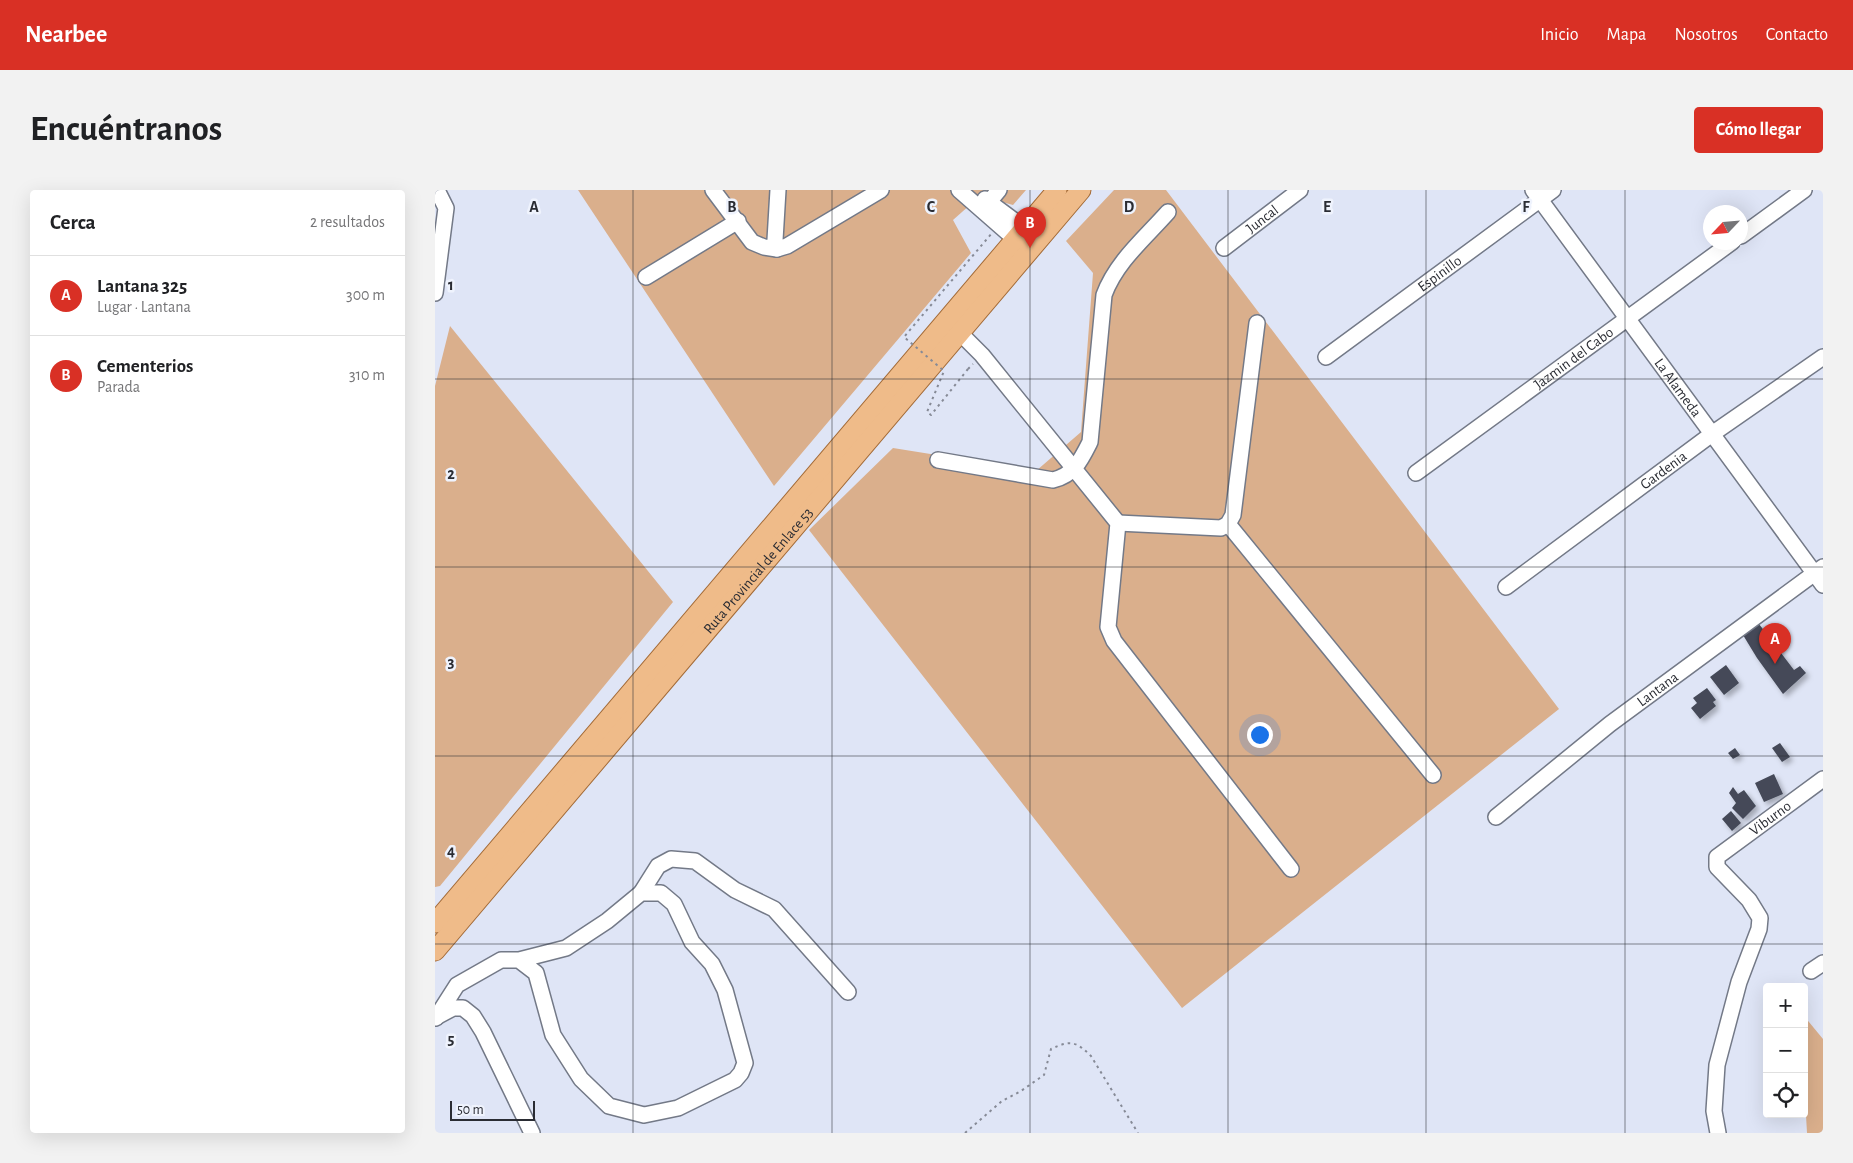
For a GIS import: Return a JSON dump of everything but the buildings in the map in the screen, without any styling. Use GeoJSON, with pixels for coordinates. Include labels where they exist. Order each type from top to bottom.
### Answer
{"type":"FeatureCollection","features":[{"type":"Feature","properties":{"kind":"main road","name":"Ruta Provincial de Enlace 53"},"geometry":{"type":"LineString","coordinates":[[435,923],[1057,190]]}},
{"type":"Feature","properties":{"kind":"main road","name":"Ruta Provincial de Enlace 53"},"geometry":{"type":"LineString","coordinates":[[435,951],[1081,190]]}},
{"type":"Feature","properties":{"kind":"street"},"geometry":{"type":"LineString","coordinates":[[435,190],[446,208],[436,282]]}},
{"type":"Feature","properties":{"kind":"street"},"geometry":{"type":"LineString","coordinates":[[713,190],[752,242],[763,247],[777,249],[787,246],[881,190]]}},
{"type":"Feature","properties":{"kind":"street"},"geometry":{"type":"LineString","coordinates":[[777,249],[775,240],[778,190]]}},
{"type":"Feature","properties":{"kind":"street"},"geometry":{"type":"LineString","coordinates":[[860,203],[869,190]]}},
{"type":"Feature","properties":{"kind":"street"},"geometry":{"type":"LineString","coordinates":[[959,190],[1019,234]]}},
{"type":"Feature","properties":{"kind":"street"},"geometry":{"type":"LineString","coordinates":[[975,190],[1019,234]]}},
{"type":"Feature","properties":{"kind":"street"},"geometry":{"type":"LineString","coordinates":[[989,202],[999,190]]}},
{"type":"Feature","properties":{"kind":"street","name":"Juncal"},"geometry":{"type":"LineString","coordinates":[[1224,248],[1300,190]]}},
{"type":"Feature","properties":{"kind":"street","name":"Espinillo"},"geometry":{"type":"LineString","coordinates":[[1325,357],[1536,195],[1553,190]]}},
{"type":"Feature","properties":{"kind":"street"},"geometry":{"type":"LineString","coordinates":[[1748,231],[1804,190]]}},
{"type":"Feature","properties":{"kind":"street","name":"La Alameda"},"geometry":{"type":"LineString","coordinates":[[1536,195],[1712,434],[1820,575]]}},
{"type":"Feature","properties":{"kind":"street"},"geometry":{"type":"LineString","coordinates":[[938,460],[1053,480],[1075,470],[1090,442],[1104,295],[1109,281],[1117,269],[1168,212]]}},
{"type":"Feature","properties":{"kind":"street"},"geometry":{"type":"LineString","coordinates":[[646,277],[738,221]]}},
{"type":"Feature","properties":{"kind":"street","name":"Jazmin del Cabo"},"geometry":{"type":"LineString","coordinates":[[1416,473],[1721,250]]}},
{"type":"Feature","properties":{"kind":"street"},"geometry":{"type":"LineString","coordinates":[[1118,522],[1221,528],[1228,524],[1233,515],[1257,323]]}},
{"type":"Feature","properties":{"kind":"street"},"geometry":{"type":"LineString","coordinates":[[959,333],[982,355],[1118,522],[1108,627],[1114,641],[1291,870]]}},
{"type":"Feature","properties":{"kind":"street","name":"Gardenia"},"geometry":{"type":"LineString","coordinates":[[1506,587],[1712,434],[1823,356]]}},
{"type":"Feature","properties":{"kind":"street"},"geometry":{"type":"LineString","coordinates":[[1228,524],[1433,775]]}},
{"type":"Feature","properties":{"kind":"street","name":"Lantana"},"geometry":{"type":"LineString","coordinates":[[1496,817],[1610,724],[1820,575]]}},
{"type":"Feature","properties":{"kind":"street","name":"Viburno"},"geometry":{"type":"LineString","coordinates":[[1718,1133],[1714,1111],[1717,1065],[1739,982],[1759,929],[1760,918],[1749,900],[1717,867],[1717,857],[1823,779]]}},
{"type":"Feature","properties":{"kind":"street"},"geometry":{"type":"LineString","coordinates":[[435,1018],[457,985],[501,960],[519,960],[566,948],[607,921],[641,893],[658,866],[671,859],[695,861],[735,890],[774,909],[848,992]]}},
{"type":"Feature","properties":{"kind":"street"},"geometry":{"type":"LineString","coordinates":[[519,960],[536,973],[553,1036],[581,1079],[609,1106],[643,1115],[678,1108],[735,1080],[741,1073],[745,1063],[725,990],[712,964],[692,942],[674,904],[661,893],[641,893]]}},
{"type":"Feature","properties":{"kind":"street"},"geometry":{"type":"LineString","coordinates":[[435,1018],[453,1008],[463,1008],[473,1016],[483,1032],[532,1133]]}},
{"type":"Feature","properties":{"kind":"path"},"geometry":{"type":"LineString","coordinates":[[968,369],[931,415],[927,412],[945,371],[904,336],[991,232]]}},
{"type":"Feature","properties":{"kind":"path"},"geometry":{"type":"LineString","coordinates":[[965,1133],[1002,1101],[1044,1075],[1051,1049],[1071,1042],[1091,1056],[1138,1133]]}},
{"type":"Feature","properties":{"kind":"shaded area"},"geometry":{"type":"Polygon","coordinates":[[[578,190],[1026,190],[1013,205],[980,196],[953,220],[971,253],[774,486],[578,190]]]}},
{"type":"Feature","properties":{"kind":"shaded area"},"geometry":{"type":"Polygon","coordinates":[[[1114,190],[1166,190],[1559,709],[1182,1008],[809,530],[893,448],[1036,471],[1081,432],[1093,273],[1066,241],[1114,190]]]}},
{"type":"Feature","properties":{"kind":"shaded area"},"geometry":{"type":"Polygon","coordinates":[[[450,326],[673,602],[440,886],[435,887],[435,386],[450,326]]]}},
{"type":"Feature","properties":{"kind":"shaded area"},"geometry":{"type":"Polygon","coordinates":[[[1808,1021],[1823,1039],[1823,1133],[1807,1133],[1808,1021]]]}},
{"type":"Feature","properties":{"kind":"place","name":"Cementerios"},"geometry":{"type":"Point","coordinates":[1030,248]}},
{"type":"Feature","properties":{"kind":"place","name":"Lantana 325"},"geometry":{"type":"Point","coordinates":[1775,664]}}]}
